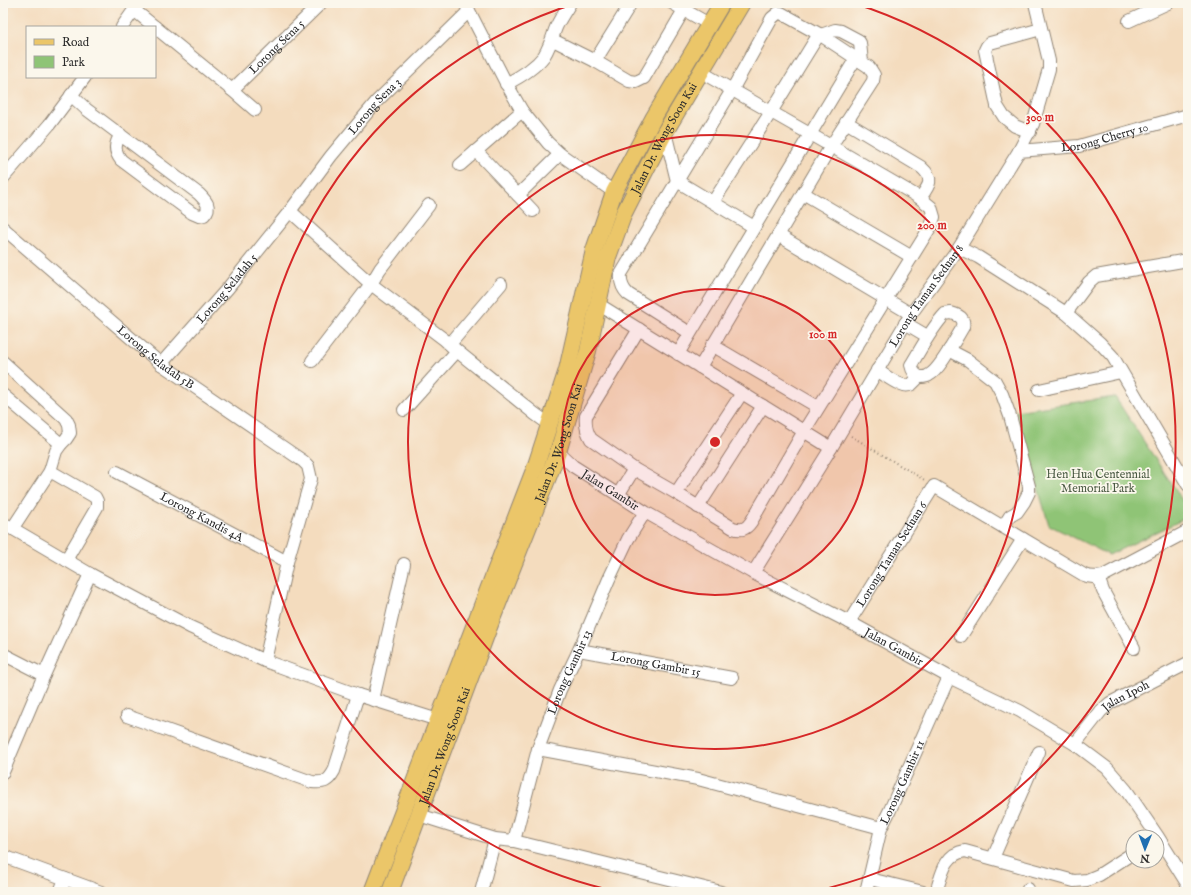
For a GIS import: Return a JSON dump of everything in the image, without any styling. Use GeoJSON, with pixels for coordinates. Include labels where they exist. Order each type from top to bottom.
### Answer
{"type":"FeatureCollection","features":[{"type":"Feature","properties":{"kind":"main road","name":"Jalan Dr. Wong Soon Kai"},"geometry":{"type":"LineString","coordinates":[[372,892],[536,465],[567,370],[594,250],[614,192],[654,117],[722,3]]}},
{"type":"Feature","properties":{"kind":"main road","name":"Jalan Dr. Wong Soon Kai"},"geometry":{"type":"LineString","coordinates":[[390,892],[492,619],[558,452],[588,351],[608,257],[624,213],[665,132],[742,3]]}},
{"type":"Feature","properties":{"kind":"street","name":"Lorong Sena 5"},"geometry":{"type":"LineString","coordinates":[[232,90],[321,3]]}},
{"type":"Feature","properties":{"kind":"street"},"geometry":{"type":"LineString","coordinates":[[506,84],[533,68],[544,56],[553,40],[555,30],[570,3]]}},
{"type":"Feature","properties":{"kind":"street"},"geometry":{"type":"LineString","coordinates":[[595,61],[631,3]]}},
{"type":"Feature","properties":{"kind":"street"},"geometry":{"type":"LineString","coordinates":[[672,3],[685,6],[709,24]]}},
{"type":"Feature","properties":{"kind":"street","name":"Lorong Taman Seduan 8"},"geometry":{"type":"LineString","coordinates":[[753,573],[908,319],[959,248],[1020,151],[1030,132],[1049,69],[1049,61],[1035,3]]}},
{"type":"Feature","properties":{"kind":"street"},"geometry":{"type":"LineString","coordinates":[[1129,21],[1168,3]]}},
{"type":"Feature","properties":{"kind":"street"},"geometry":{"type":"LineString","coordinates":[[553,40],[595,61],[629,81],[636,82],[644,78],[685,6]]}},
{"type":"Feature","properties":{"kind":"street"},"geometry":{"type":"LineString","coordinates":[[123,26],[137,7],[154,26]]}},
{"type":"Feature","properties":{"kind":"street"},"geometry":{"type":"LineString","coordinates":[[467,7],[506,84],[522,111],[548,143],[560,154],[614,192]]}},
{"type":"Feature","properties":{"kind":"street","name":"Lorong Sena 3"},"geometry":{"type":"LineString","coordinates":[[290,211],[331,156],[377,101],[467,7]]}},
{"type":"Feature","properties":{"kind":"street"},"geometry":{"type":"LineString","coordinates":[[690,333],[628,294],[623,289],[620,281],[621,274],[732,90],[772,18],[778,13],[781,13],[820,35],[869,67],[874,75],[873,81],[831,146],[700,367]]}},
{"type":"Feature","properties":{"kind":"street"},"geometry":{"type":"LineString","coordinates":[[156,28],[255,110]]}},
{"type":"Feature","properties":{"kind":"street"},"geometry":{"type":"LineString","coordinates":[[1030,132],[1015,126],[1004,117],[997,106],[985,50],[990,43],[1041,29]]}},
{"type":"Feature","properties":{"kind":"street"},"geometry":{"type":"LineString","coordinates":[[678,354],[810,135],[859,60],[860,44],[858,40],[841,31],[835,30],[820,35],[713,202]]}},
{"type":"Feature","properties":{"kind":"street"},"geometry":{"type":"LineString","coordinates":[[639,329],[586,416],[586,428],[591,439],[634,469],[733,528],[741,530],[747,528],[818,408],[931,226],[934,217],[931,207],[920,198],[701,72]]}},
{"type":"Feature","properties":{"kind":"street"},"geometry":{"type":"LineString","coordinates":[[3,178],[49,125],[84,78]]}},
{"type":"Feature","properties":{"kind":"street"},"geometry":{"type":"LineString","coordinates":[[71,96],[86,109],[121,135],[199,194],[206,201],[209,207],[208,212],[199,216],[192,213],[121,160],[116,151],[115,145],[121,135]]}},
{"type":"Feature","properties":{"kind":"street"},"geometry":{"type":"LineString","coordinates":[[460,165],[522,111]]}},
{"type":"Feature","properties":{"kind":"street","name":"Lorong Cherry 10"},"geometry":{"type":"LineString","coordinates":[[1020,151],[1079,146],[1188,115]]}},
{"type":"Feature","properties":{"kind":"street"},"geometry":{"type":"LineString","coordinates":[[846,122],[927,172],[930,178],[929,186],[920,198]]}},
{"type":"Feature","properties":{"kind":"street"},"geometry":{"type":"LineString","coordinates":[[665,132],[677,182],[754,227]]}},
{"type":"Feature","properties":{"kind":"street"},"geometry":{"type":"LineString","coordinates":[[476,150],[533,211]]}},
{"type":"Feature","properties":{"kind":"street"},"geometry":{"type":"LineString","coordinates":[[518,196],[560,154]]}},
{"type":"Feature","properties":{"kind":"street"},"geometry":{"type":"LineString","coordinates":[[803,193],[912,257]]}},
{"type":"Feature","properties":{"kind":"street"},"geometry":{"type":"LineString","coordinates":[[312,361],[429,205]]}},
{"type":"Feature","properties":{"kind":"street"},"geometry":{"type":"LineString","coordinates":[[290,211],[371,284],[549,424]]}},
{"type":"Feature","properties":{"kind":"street","name":"Lorong Seladah 5"},"geometry":{"type":"LineString","coordinates":[[161,364],[204,315],[290,211]]}},
{"type":"Feature","properties":{"kind":"street","name":"Lorong Seladah 5B"},"geometry":{"type":"LineString","coordinates":[[3,228],[161,364],[303,461],[308,466],[311,479],[287,562]]}},
{"type":"Feature","properties":{"kind":"street"},"geometry":{"type":"LineString","coordinates":[[778,235],[886,299],[927,336]]}},
{"type":"Feature","properties":{"kind":"street"},"geometry":{"type":"LineString","coordinates":[[959,248],[978,257],[1066,313],[1100,343],[1112,357],[1127,381],[1188,486]]}},
{"type":"Feature","properties":{"kind":"street"},"geometry":{"type":"LineString","coordinates":[[1066,313],[1089,282],[1096,276],[1188,260]]}},
{"type":"Feature","properties":{"kind":"street"},"geometry":{"type":"LineString","coordinates":[[404,410],[501,284]]}},
{"type":"Feature","properties":{"kind":"street"},"geometry":{"type":"LineString","coordinates":[[598,304],[830,448]]}},
{"type":"Feature","properties":{"kind":"street"},"geometry":{"type":"LineString","coordinates":[[945,314],[957,314],[962,318],[964,323],[963,327],[949,350],[933,372],[929,376],[925,377],[919,376],[913,372],[911,365],[927,336],[945,314]]}},
{"type":"Feature","properties":{"kind":"street"},"geometry":{"type":"LineString","coordinates":[[712,345],[818,408]]}},
{"type":"Feature","properties":{"kind":"street"},"geometry":{"type":"LineString","coordinates":[[949,350],[968,360],[995,381],[1002,394],[1010,416],[1029,486],[1029,492],[1017,512],[1010,516],[1003,527]]}},
{"type":"Feature","properties":{"kind":"street"},"geometry":{"type":"LineString","coordinates":[[3,362],[66,419],[69,425],[70,433],[56,452],[50,470],[8,526],[90,574],[190,627],[265,661],[358,695],[438,720]]}},
{"type":"Feature","properties":{"kind":"street"},"geometry":{"type":"LineString","coordinates":[[877,370],[895,382],[906,385],[911,384],[919,376]]}},
{"type":"Feature","properties":{"kind":"street"},"geometry":{"type":"LineString","coordinates":[[1039,390],[1121,372]]}},
{"type":"Feature","properties":{"kind":"street"},"geometry":{"type":"LineString","coordinates":[[676,493],[742,393]]}},
{"type":"Feature","properties":{"kind":"street"},"geometry":{"type":"LineString","coordinates":[[3,395],[61,444]]}},
{"type":"Feature","properties":{"kind":"street"},"geometry":{"type":"LineString","coordinates":[[698,507],[763,406]]}},
{"type":"Feature","properties":{"kind":"street","name":"Jalan Gambir"},"geometry":{"type":"LineString","coordinates":[[558,452],[573,466],[618,495],[641,517],[849,622],[949,676],[1020,711],[1075,744],[1107,768],[1126,790],[1153,829]]}},
{"type":"Feature","properties":{"kind":"street"},"geometry":{"type":"LineString","coordinates":[[618,495],[634,469]]}},
{"type":"Feature","properties":{"kind":"street"},"geometry":{"type":"LineString","coordinates":[[50,470],[95,497],[97,501],[96,507],[66,560]]}},
{"type":"Feature","properties":{"kind":"street","name":"Lorong Kandis 4A"},"geometry":{"type":"LineString","coordinates":[[117,472],[287,562]]}},
{"type":"Feature","properties":{"kind":"street"},"geometry":{"type":"LineString","coordinates":[[934,486],[1089,578],[1103,576],[1188,532]]}},
{"type":"Feature","properties":{"kind":"street","name":"Lorong Taman Seduan 6"},"geometry":{"type":"LineString","coordinates":[[849,622],[934,486]]}},
{"type":"Feature","properties":{"kind":"street","name":"Lorong Gambir 13"},"geometry":{"type":"LineString","coordinates":[[514,841],[538,749],[560,690],[628,539],[641,517]]}},
{"type":"Feature","properties":{"kind":"street"},"geometry":{"type":"LineString","coordinates":[[961,636],[1023,539]]}},
{"type":"Feature","properties":{"kind":"street"},"geometry":{"type":"LineString","coordinates":[[265,661],[287,562]]}},
{"type":"Feature","properties":{"kind":"street"},"geometry":{"type":"LineString","coordinates":[[373,700],[404,564]]}},
{"type":"Feature","properties":{"kind":"street"},"geometry":{"type":"LineString","coordinates":[[3,772],[44,675],[90,574]]}},
{"type":"Feature","properties":{"kind":"street"},"geometry":{"type":"LineString","coordinates":[[1098,577],[1102,591],[1134,648]]}},
{"type":"Feature","properties":{"kind":"street","name":"Lorong Gambir 15"},"geometry":{"type":"LineString","coordinates":[[579,650],[732,678]]}},
{"type":"Feature","properties":{"kind":"street"},"geometry":{"type":"LineString","coordinates":[[3,654],[44,675]]}},
{"type":"Feature","properties":{"kind":"street","name":"Jalan Ipoh"},"geometry":{"type":"LineString","coordinates":[[1075,744],[1101,711],[1110,703],[1188,663]]}},
{"type":"Feature","properties":{"kind":"street","name":"Lorong Gambir 11"},"geometry":{"type":"LineString","coordinates":[[866,892],[881,828],[949,676]]}},
{"type":"Feature","properties":{"kind":"street"},"geometry":{"type":"LineString","coordinates":[[127,716],[312,782],[324,782],[330,778],[334,771],[358,695]]}},
{"type":"Feature","properties":{"kind":"street"},"geometry":{"type":"LineString","coordinates":[[538,749],[698,779],[881,828]]}},
{"type":"Feature","properties":{"kind":"street"},"geometry":{"type":"LineString","coordinates":[[993,858],[1039,752]]}},
{"type":"Feature","properties":{"kind":"street"},"geometry":{"type":"LineString","coordinates":[[419,815],[495,839],[514,841],[721,892]]}},
{"type":"Feature","properties":{"kind":"street"},"geometry":{"type":"LineString","coordinates":[[481,892],[495,839]]}},
{"type":"Feature","properties":{"kind":"street","name":"Jalan Gambir"},"geometry":{"type":"LineString","coordinates":[[1165,848],[1188,885]]}},
{"type":"Feature","properties":{"kind":"street"},"geometry":{"type":"LineString","coordinates":[[936,892],[947,861],[953,855],[965,850],[1074,881],[1087,880],[1125,858]]}},
{"type":"Feature","properties":{"kind":"street"},"geometry":{"type":"LineString","coordinates":[[3,856],[101,892]]}},
{"type":"Feature","properties":{"kind":"street"},"geometry":{"type":"LineString","coordinates":[[60,892],[65,879]]}},
{"type":"Feature","properties":{"kind":"street"},"geometry":{"type":"LineString","coordinates":[[870,879],[923,892]]}},
{"type":"Feature","properties":{"kind":"path"},"geometry":{"type":"LineString","coordinates":[[841,431],[934,486]]}},
{"type":"Feature","properties":{"kind":"green space","name":"Hen Hua Centennial Memorial Park"},"geometry":{"type":"Polygon","coordinates":[[[1115,397],[1188,509],[1188,517],[1109,555],[1049,525],[1015,411],[1115,397]]]}}]}
